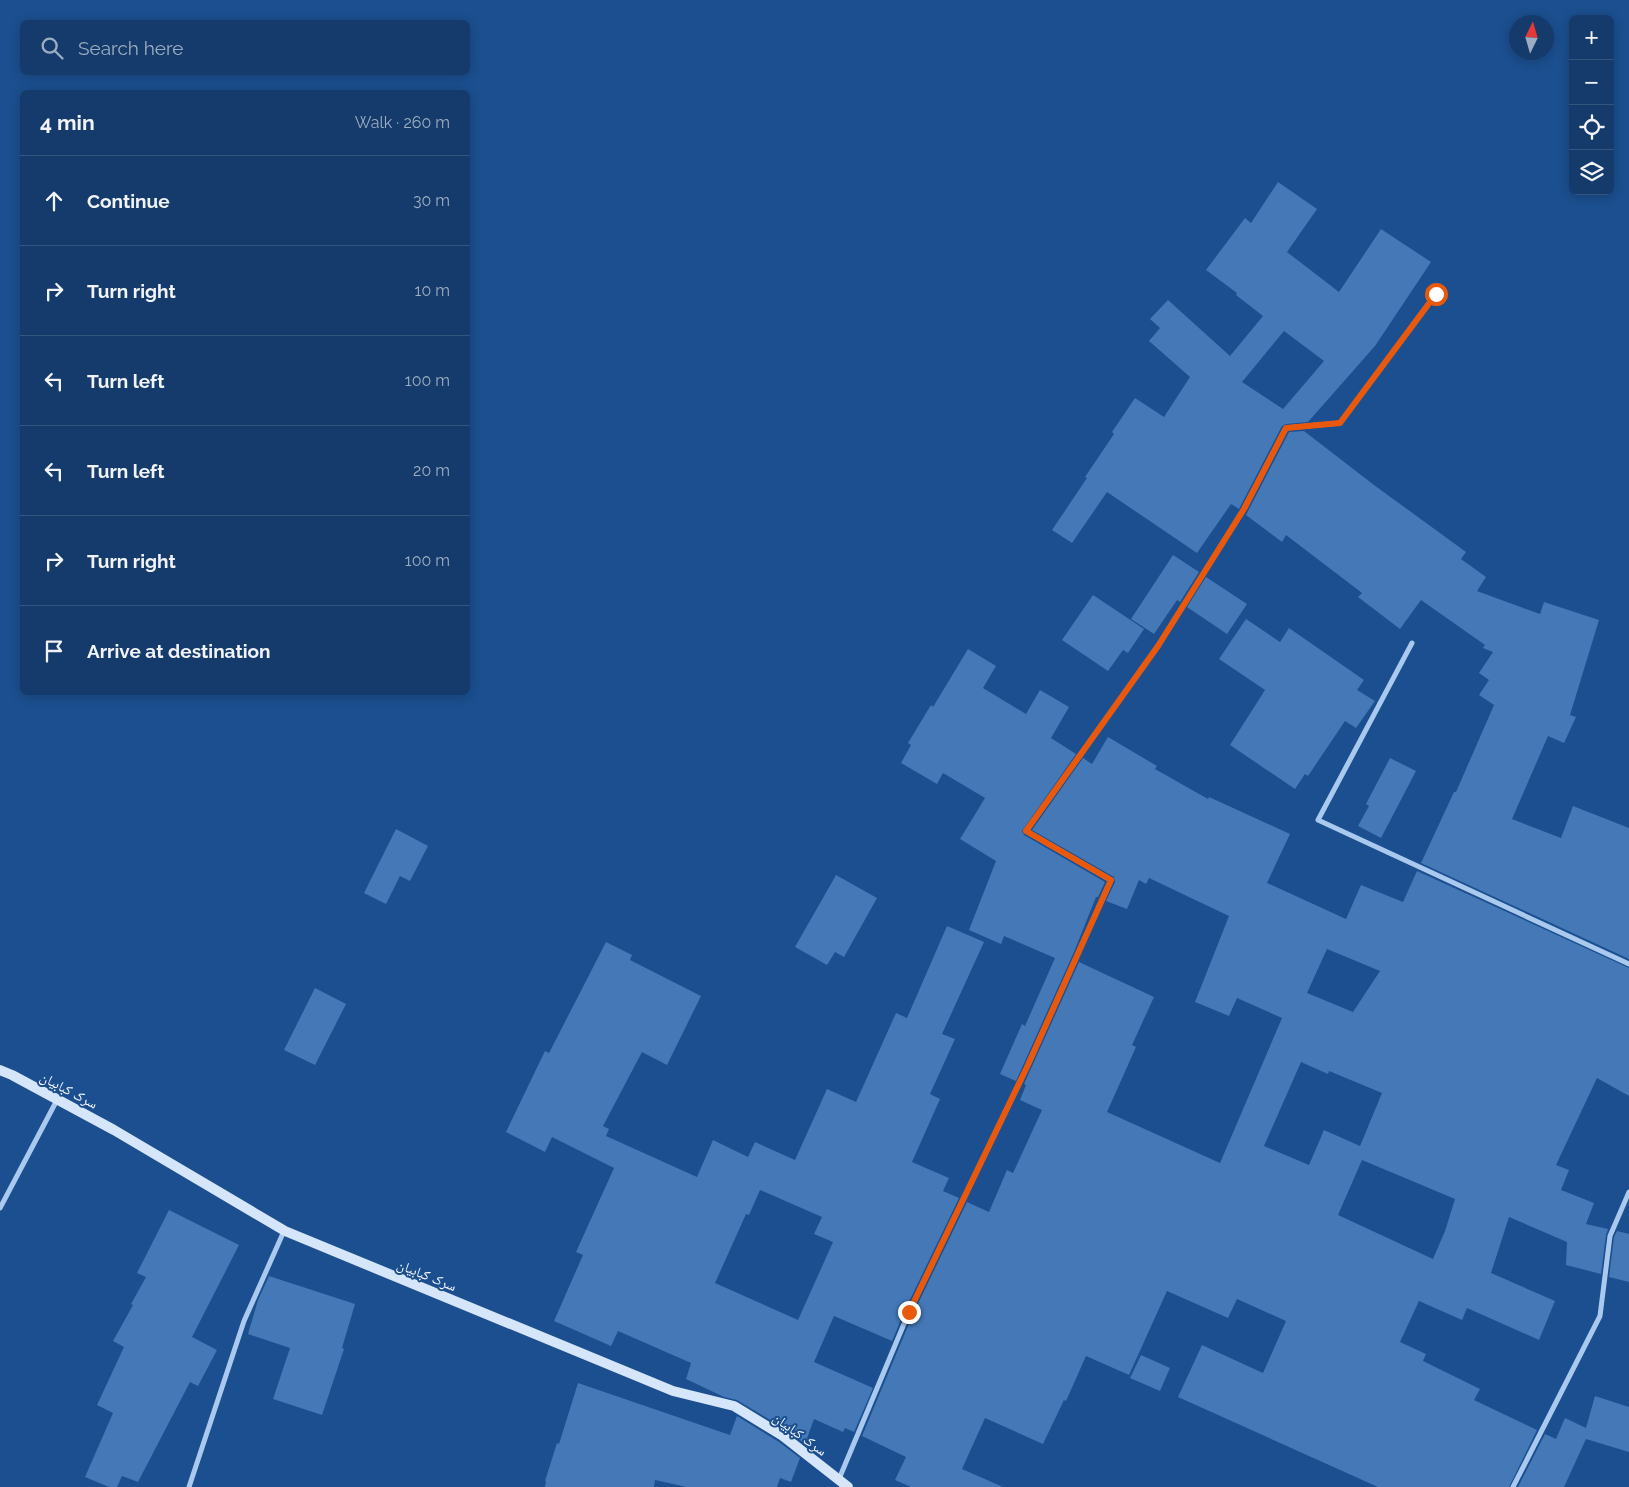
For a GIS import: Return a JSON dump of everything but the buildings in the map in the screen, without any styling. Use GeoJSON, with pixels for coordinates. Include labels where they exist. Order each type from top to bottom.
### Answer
{"type":"FeatureCollection","features":[{"type":"Feature","properties":{"kind":"street"},"geometry":{"type":"LineString","coordinates":[[839,1480],[909,1312],[1027,1067],[1111,880],[1026,831],[1158,646],[1244,509],[1286,428],[1340,423],[1436,294]]}},
{"type":"Feature","properties":{"kind":"street"},"geometry":{"type":"LineString","coordinates":[[1412,643],[1318,820],[1629,964]]}},
{"type":"Feature","properties":{"kind":"street","name":"سرک کبابیان"},"geometry":{"type":"LineString","coordinates":[[0,1070],[114,1130],[284,1230],[673,1391],[734,1406],[783,1436],[848,1487]]}},
{"type":"Feature","properties":{"kind":"street"},"geometry":{"type":"LineString","coordinates":[[0,1208],[58,1099]]}},
{"type":"Feature","properties":{"kind":"street"},"geometry":{"type":"LineString","coordinates":[[1513,1487],[1600,1316],[1610,1236],[1629,1192]]}},
{"type":"Feature","properties":{"kind":"street"},"geometry":{"type":"LineString","coordinates":[[189,1487],[244,1321],[284,1230]]}},
{"type":"Feature","properties":{"kind":"route"},"geometry":{"type":"LineString","coordinates":[[909,1312],[1027,1067],[1111,880],[1026,831],[1158,646],[1244,509],[1286,428],[1340,423],[1436,294]]}}]}
